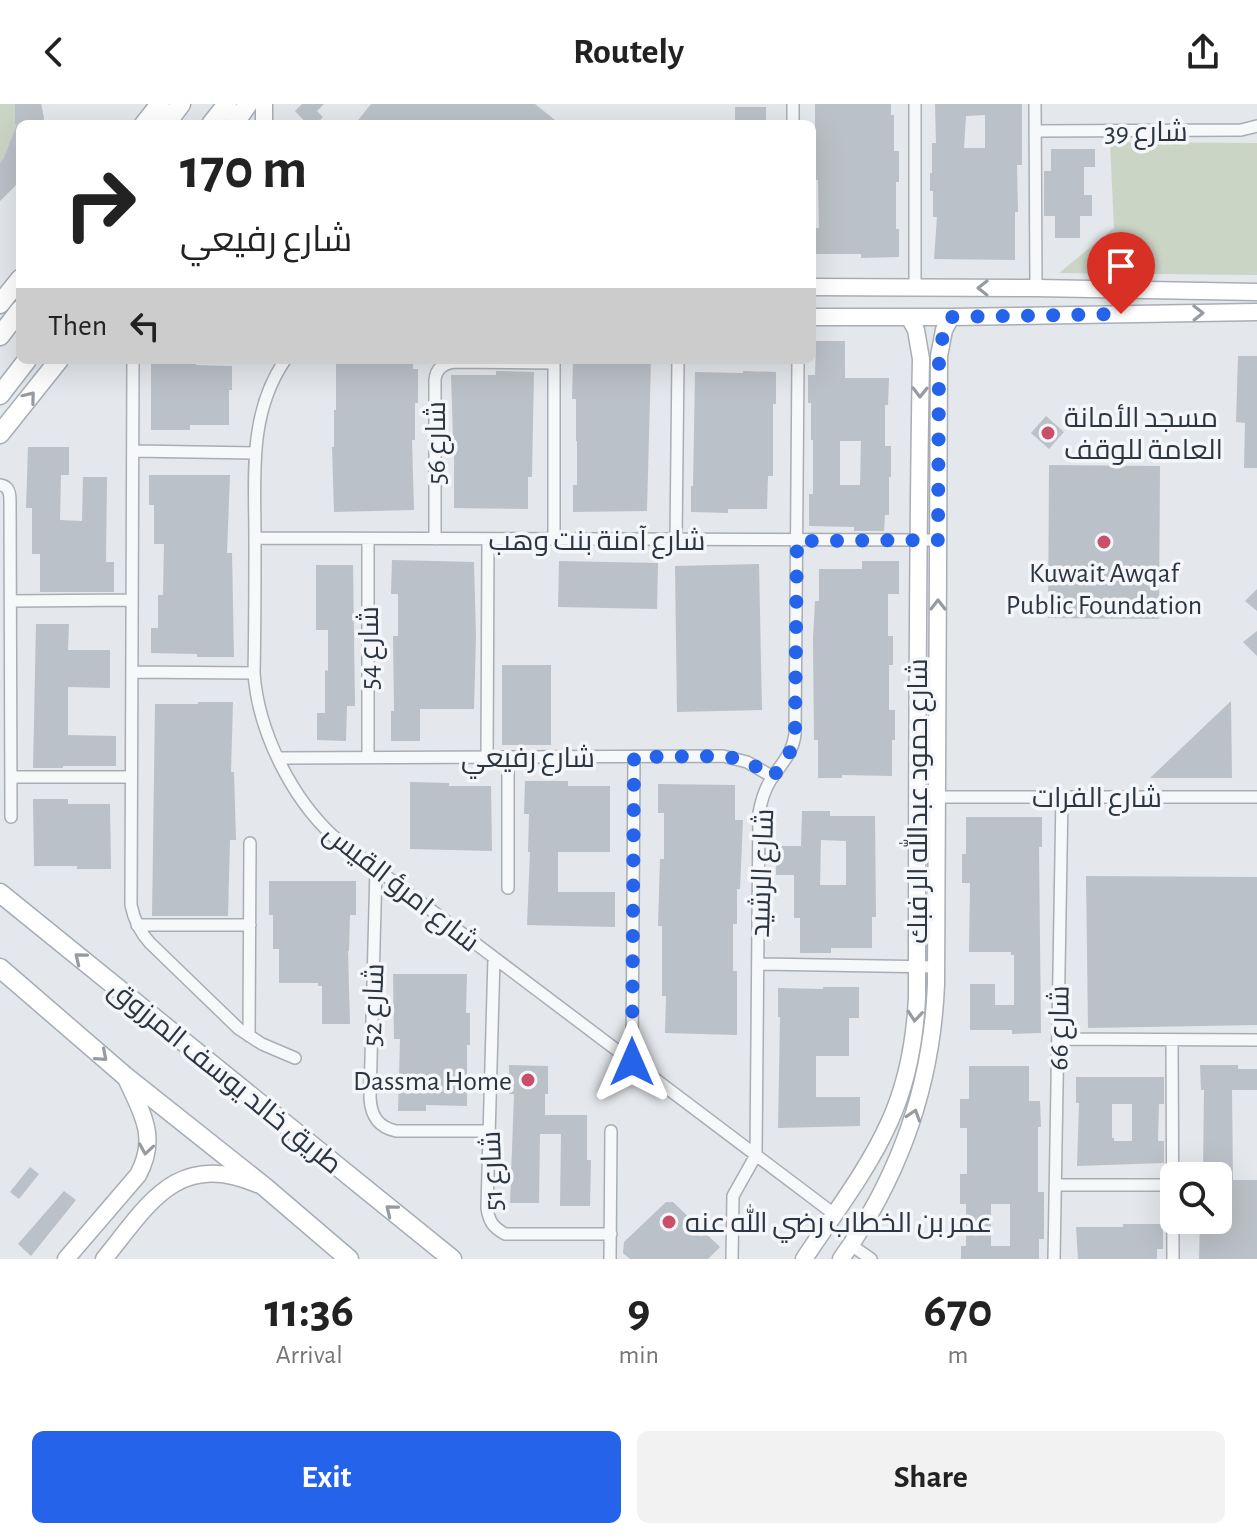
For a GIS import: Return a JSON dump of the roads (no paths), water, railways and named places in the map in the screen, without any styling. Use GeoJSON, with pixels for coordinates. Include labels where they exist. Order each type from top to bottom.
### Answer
{"type":"FeatureCollection","features":[{"type":"Feature","properties":{"kind":"main road"},"geometry":{"type":"LineString","coordinates":[[147,120],[160,104]]}},
{"type":"Feature","properties":{"kind":"main road"},"geometry":{"type":"LineString","coordinates":[[214,120],[227,104]]}},
{"type":"Feature","properties":{"kind":"main road"},"geometry":{"type":"LineString","coordinates":[[0,304],[16,284]]}},
{"type":"Feature","properties":{"kind":"main road"},"geometry":{"type":"LineString","coordinates":[[0,336],[16,315]]}},
{"type":"Feature","properties":{"kind":"main road"},"geometry":{"type":"LineString","coordinates":[[0,395],[24,364]]}},
{"type":"Feature","properties":{"kind":"main road"},"geometry":{"type":"LineString","coordinates":[[0,434],[56,364]]}},
{"type":"Feature","properties":{"kind":"main road","name":"طريق خالد يوسف المرزوق"},"geometry":{"type":"LineString","coordinates":[[0,893],[452,1259]]}},
{"type":"Feature","properties":{"kind":"main road"},"geometry":{"type":"LineString","coordinates":[[0,968],[125,1076],[266,1188],[349,1259]]}},
{"type":"Feature","properties":{"kind":"street"},"geometry":{"type":"LineString","coordinates":[[915,104],[915,288]]}},
{"type":"Feature","properties":{"kind":"street"},"geometry":{"type":"LineString","coordinates":[[1035,104],[1036,288]]}},
{"type":"Feature","properties":{"kind":"street","name":"شارع 39"},"geometry":{"type":"LineString","coordinates":[[1035,131],[1241,130],[1257,126]]}},
{"type":"Feature","properties":{"kind":"street"},"geometry":{"type":"LineString","coordinates":[[820,287],[1257,292]]}},
{"type":"Feature","properties":{"kind":"street"},"geometry":{"type":"LineString","coordinates":[[1093,314],[1101,309],[1103,299],[1094,289]]}},
{"type":"Feature","properties":{"kind":"street"},"geometry":{"type":"LineString","coordinates":[[816,317],[1257,312]]}},
{"type":"Feature","properties":{"kind":"street","name":"شارع حمود عبدالله الر فبك"},"geometry":{"type":"LineString","coordinates":[[804,1259],[877,1148],[891,1121],[908,1066],[916,1012],[921,359],[916,330],[909,317]]}},
{"type":"Feature","properties":{"kind":"street","name":"شارع حمود عبدالله الر فبك"},"geometry":{"type":"LineString","coordinates":[[841,1259],[876,1204],[897,1161],[917,1108],[927,1068],[934,1012],[939,356],[944,330],[951,317]]}},
{"type":"Feature","properties":{"kind":"street"},"geometry":{"type":"LineString","coordinates":[[133,364],[131,905],[137,925],[150,943],[229,1021],[262,1044],[295,1058]]}},
{"type":"Feature","properties":{"kind":"street","name":"شارع امرؤ القيس"},"geometry":{"type":"LineString","coordinates":[[283,364],[263,405],[255,453],[255,690],[279,758],[312,814],[333,836],[376,869],[834,1214]]}},
{"type":"Feature","properties":{"kind":"street","name":"شارع 56"},"geometry":{"type":"LineString","coordinates":[[435,539],[435,380],[438,369],[448,364]]}},
{"type":"Feature","properties":{"kind":"street"},"geometry":{"type":"LineString","coordinates":[[554,364],[554,539]]}},
{"type":"Feature","properties":{"kind":"street"},"geometry":{"type":"LineString","coordinates":[[676,540],[678,364]]}},
{"type":"Feature","properties":{"kind":"street","name":"شارع الرشيد"},"geometry":{"type":"LineString","coordinates":[[756,1155],[759,813],[765,791],[789,755],[794,741],[798,364]]}},
{"type":"Feature","properties":{"kind":"street"},"geometry":{"type":"LineString","coordinates":[[134,451],[255,453]]}},
{"type":"Feature","properties":{"kind":"street"},"geometry":{"type":"LineString","coordinates":[[0,485],[9,491],[10,501],[11,817]]}},
{"type":"Feature","properties":{"kind":"street","name":"شارع آمنة بنت وهب"},"geometry":{"type":"LineString","coordinates":[[255,538],[938,540]]}},
{"type":"Feature","properties":{"kind":"street","name":"شارع 54"},"geometry":{"type":"LineString","coordinates":[[368,539],[368,757]]}},
{"type":"Feature","properties":{"kind":"street"},"geometry":{"type":"LineString","coordinates":[[487,757],[488,539]]}},
{"type":"Feature","properties":{"kind":"street"},"geometry":{"type":"LineString","coordinates":[[11,601],[132,600]]}},
{"type":"Feature","properties":{"kind":"street"},"geometry":{"type":"LineString","coordinates":[[132,672],[254,673]]}},
{"type":"Feature","properties":{"kind":"street","name":"شارع رفيعي"},"geometry":{"type":"LineString","coordinates":[[279,758],[723,756],[756,766],[773,777]]}},
{"type":"Feature","properties":{"kind":"street"},"geometry":{"type":"LineString","coordinates":[[508,757],[508,888]]}},
{"type":"Feature","properties":{"kind":"street"},"geometry":{"type":"LineString","coordinates":[[632,1062],[634,757]]}},
{"type":"Feature","properties":{"kind":"street"},"geometry":{"type":"LineString","coordinates":[[11,777],[131,777]]}},
{"type":"Feature","properties":{"kind":"street","name":"شارع الفرات"},"geometry":{"type":"LineString","coordinates":[[936,797],[1257,797]]}},
{"type":"Feature","properties":{"kind":"street","name":"شارع 66"},"geometry":{"type":"LineString","coordinates":[[1054,1259],[1062,797]]}},
{"type":"Feature","properties":{"kind":"street"},"geometry":{"type":"LineString","coordinates":[[249,1036],[250,843]]}},
{"type":"Feature","properties":{"kind":"street","name":"شارع 52"},"geometry":{"type":"LineString","coordinates":[[376,869],[370,1098],[373,1115],[382,1126],[396,1131],[489,1131]]}},
{"type":"Feature","properties":{"kind":"street"},"geometry":{"type":"LineString","coordinates":[[137,925],[250,925]]}},
{"type":"Feature","properties":{"kind":"street","name":"شارع 51"},"geometry":{"type":"LineString","coordinates":[[494,958],[489,1221],[495,1229],[505,1234],[611,1234]]}},
{"type":"Feature","properties":{"kind":"street"},"geometry":{"type":"LineString","coordinates":[[758,964],[936,967]]}},
{"type":"Feature","properties":{"kind":"street"},"geometry":{"type":"LineString","coordinates":[[1058,1039],[1257,1040]]}},
{"type":"Feature","properties":{"kind":"street"},"geometry":{"type":"LineString","coordinates":[[1172,1040],[1173,1162]]}},
{"type":"Feature","properties":{"kind":"street"},"geometry":{"type":"LineString","coordinates":[[66,1259],[138,1175],[144,1163],[148,1149],[146,1122],[125,1076]]}},
{"type":"Feature","properties":{"kind":"street"},"geometry":{"type":"LineString","coordinates":[[610,1259],[611,1131]]}},
{"type":"Feature","properties":{"kind":"street"},"geometry":{"type":"LineString","coordinates":[[877,1148],[887,1149],[897,1161]]}},
{"type":"Feature","properties":{"kind":"street"},"geometry":{"type":"LineString","coordinates":[[732,1259],[734,1190],[756,1155]]}},
{"type":"Feature","properties":{"kind":"street"},"geometry":{"type":"LineString","coordinates":[[104,1259],[154,1198],[183,1179],[216,1173],[233,1175],[266,1188]]}},
{"type":"Feature","properties":{"kind":"street"},"geometry":{"type":"LineString","coordinates":[[1055,1185],[1160,1185]]}},
{"type":"Feature","properties":{"kind":"street"},"geometry":{"type":"LineString","coordinates":[[1173,1234],[1173,1259]]}},
{"type":"Feature","properties":{"kind":"street"},"geometry":{"type":"LineString","coordinates":[[851,1245],[871,1259]]}},
{"type":"Feature","properties":{"kind":"place","name":"مسجد الأمانة العامة للوقف"},"geometry":{"type":"Point","coordinates":[1048,433]}},
{"type":"Feature","properties":{"kind":"place","name":"Kuwait Awqaf Public Foundation"},"geometry":{"type":"Point","coordinates":[1104,542]}},
{"type":"Feature","properties":{"kind":"place","name":"Dassma Home"},"geometry":{"type":"Point","coordinates":[528,1080]}},
{"type":"Feature","properties":{"kind":"place","name":"عمر بن الخطاب رضي الله عنه"},"geometry":{"type":"Point","coordinates":[669,1222]}}]}
